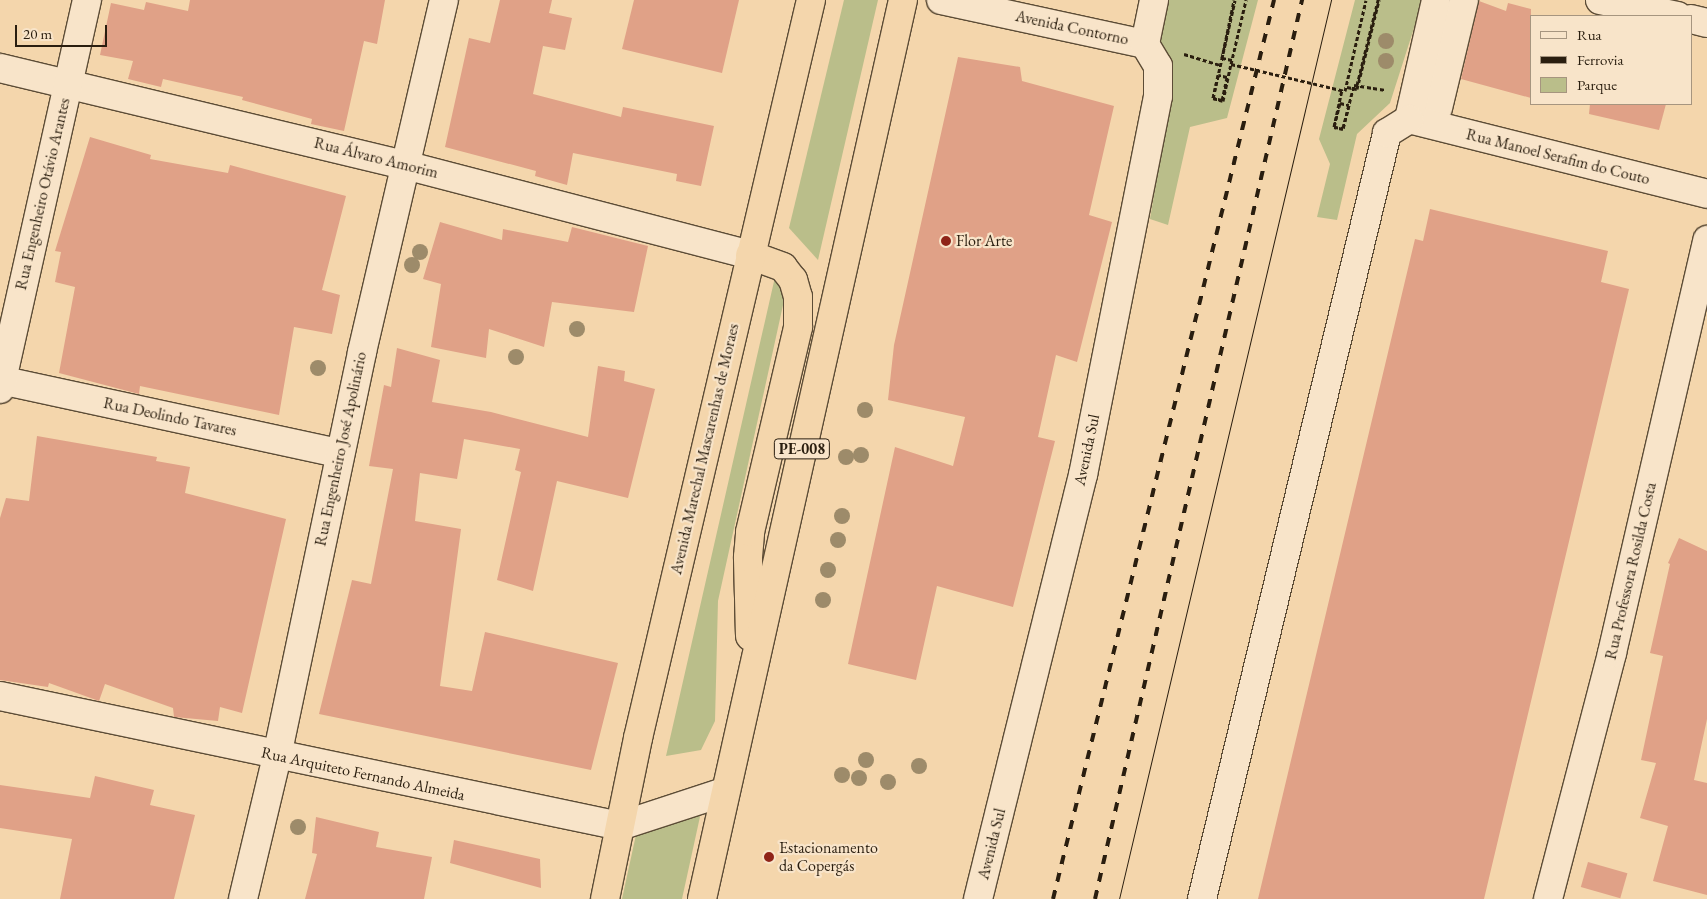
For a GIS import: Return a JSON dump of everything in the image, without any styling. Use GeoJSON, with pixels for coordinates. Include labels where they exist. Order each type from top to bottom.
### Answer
{"type":"FeatureCollection","features":[{"type":"Feature","properties":{"kind":"highway","name":"Avenida Marechal Mascarenhas de Moraes"},"geometry":{"type":"LineString","coordinates":[[605,899],[638,738],[810,0]]}},
{"type":"Feature","properties":{"kind":"highway","name":"PE-008"},"geometry":{"type":"LineString","coordinates":[[702,899],[724,792],[752,677],[903,0]]}},
{"type":"Feature","properties":{"kind":"highway"},"geometry":{"type":"LineString","coordinates":[[750,255],[783,267],[793,280],[798,297],[798,327],[750,532],[748,557],[752,677]]}},
{"type":"Feature","properties":{"kind":"street","name":"Rua Engenheiro Otávio Arantes"},"geometry":{"type":"LineString","coordinates":[[1,383],[86,0]]}},
{"type":"Feature","properties":{"kind":"street","name":"Rua Engenheiro José Apolinário"},"geometry":{"type":"LineString","coordinates":[[243,899],[277,756],[339,453],[444,0]]}},
{"type":"Feature","properties":{"kind":"street","name":"Avenida Contorno"},"geometry":{"type":"LineString","coordinates":[[941,0],[1145,44]]}},
{"type":"Feature","properties":{"kind":"street"},"geometry":{"type":"LineString","coordinates":[[1145,44],[1154,0]]}},
{"type":"Feature","properties":{"kind":"street"},"geometry":{"type":"LineString","coordinates":[[1202,899],[1387,133],[1409,120],[1436,0]]}},
{"type":"Feature","properties":{"kind":"street"},"geometry":{"type":"LineString","coordinates":[[1438,108],[1464,0]]}},
{"type":"Feature","properties":{"kind":"street"},"geometry":{"type":"LineString","coordinates":[[1600,0],[1677,12]]}},
{"type":"Feature","properties":{"kind":"street"},"geometry":{"type":"LineString","coordinates":[[1692,18],[1707,23]]}},
{"type":"Feature","properties":{"kind":"street","name":"Avenida Sul"},"geometry":{"type":"LineString","coordinates":[[978,899],[1083,474],[1158,96],[1158,66],[1145,44]]}},
{"type":"Feature","properties":{"kind":"street","name":"Rua Álvaro Amorim"},"geometry":{"type":"LineString","coordinates":[[0,68],[68,82],[405,164],[750,255]]}},
{"type":"Feature","properties":{"kind":"street","name":"Rua Manoel Serafim do Couto"},"geometry":{"type":"LineString","coordinates":[[1409,120],[1707,194]]}},
{"type":"Feature","properties":{"kind":"street","name":"Rua Professora Rosilda Costa"},"geometry":{"type":"LineString","coordinates":[[1548,899],[1612,653],[1707,240]]}},
{"type":"Feature","properties":{"kind":"street","name":"Rua Deolindo Tavares"},"geometry":{"type":"LineString","coordinates":[[1,383],[339,453]]}},
{"type":"Feature","properties":{"kind":"street","name":"Rua Arquiteto Fernando Almeida"},"geometry":{"type":"LineString","coordinates":[[0,696],[277,756],[620,826],[724,792]]}},
{"type":"Feature","properties":{"kind":"path"},"geometry":{"type":"LineString","coordinates":[[1246,0],[1232,62],[1223,101],[1213,98],[1218,75],[1227,77],[1222,100],[1213,98],[1234,0],[1222,58],[1232,62],[1345,91],[1366,0]]}},
{"type":"Feature","properties":{"kind":"path"},"geometry":{"type":"LineString","coordinates":[[1366,0],[1347,87],[1357,89],[1378,0]]}},
{"type":"Feature","properties":{"kind":"path"},"geometry":{"type":"LineString","coordinates":[[1342,90],[1334,127],[1343,129],[1349,105],[1340,103],[1334,127],[1343,128],[1356,84],[1378,0]]}},
{"type":"Feature","properties":{"kind":"green space"},"geometry":{"type":"Polygon","coordinates":[[[844,0],[878,0],[818,260],[789,228],[844,0]]]}},
{"type":"Feature","properties":{"kind":"green space"},"geometry":{"type":"Polygon","coordinates":[[[1166,0],[1258,0],[1227,118],[1190,127],[1168,225],[1150,219],[1172,86],[1171,69],[1159,43],[1166,0]]]}},
{"type":"Feature","properties":{"kind":"green space"},"geometry":{"type":"Polygon","coordinates":[[[1355,0],[1423,0],[1390,103],[1357,134],[1337,220],[1317,217],[1330,164],[1319,139],[1355,0]]]}},
{"type":"Feature","properties":{"kind":"green space"},"geometry":{"type":"Polygon","coordinates":[[[775,277],[785,296],[718,601],[715,721],[701,750],[666,756],[775,277]]]}},
{"type":"Feature","properties":{"kind":"green space"},"geometry":{"type":"Polygon","coordinates":[[[701,812],[682,899],[622,899],[637,830],[701,812]]]}},
{"type":"Feature","properties":{"kind":"building"},"geometry":{"type":"Polygon","coordinates":[[[190,0],[385,0],[377,44],[364,41],[344,131],[311,124],[312,119],[242,100],[243,97],[163,79],[161,87],[128,79],[133,61],[100,55],[111,3],[144,10],[146,2],[188,11],[190,0]]]}},
{"type":"Feature","properties":{"kind":"building"},"geometry":{"type":"Polygon","coordinates":[[[500,0],[552,0],[549,13],[572,18],[565,50],[543,46],[533,94],[621,117],[623,107],[714,126],[701,186],[676,181],[677,174],[573,153],[567,185],[535,176],[536,171],[445,147],[469,38],[490,43],[500,0]]]}},
{"type":"Feature","properties":{"kind":"building"},"geometry":{"type":"Polygon","coordinates":[[[634,0],[739,0],[722,73],[622,49],[634,0]]]}},
{"type":"Feature","properties":{"kind":"building"},"geometry":{"type":"Polygon","coordinates":[[[1479,1],[1506,11],[1508,3],[1531,9],[1530,98],[1461,79],[1479,1]]]}},
{"type":"Feature","properties":{"kind":"building"},"geometry":{"type":"Polygon","coordinates":[[[958,57],[1020,67],[1022,81],[1114,106],[1089,215],[1112,222],[1077,362],[1056,355],[1038,437],[1055,441],[1013,607],[937,586],[916,680],[848,664],[895,447],[953,466],[965,417],[888,400],[894,345],[958,57]]]}},
{"type":"Feature","properties":{"kind":"building"},"geometry":{"type":"Polygon","coordinates":[[[1590,105],[1666,105],[1659,130],[1589,114],[1590,105]]]}},
{"type":"Feature","properties":{"kind":"building"},"geometry":{"type":"Polygon","coordinates":[[[90,137],[151,155],[150,159],[228,173],[230,165],[346,196],[322,290],[340,295],[332,334],[294,327],[279,415],[140,386],[139,394],[59,373],[75,287],[55,282],[61,252],[55,251],[90,137]]]}},
{"type":"Feature","properties":{"kind":"building"},"geometry":{"type":"Polygon","coordinates":[[[1430,209],[1608,251],[1601,282],[1629,289],[1484,899],[1258,899],[1415,239],[1423,241],[1430,209]]]}},
{"type":"Feature","properties":{"kind":"building"},"geometry":{"type":"Polygon","coordinates":[[[440,222],[502,240],[503,229],[568,242],[572,227],[648,246],[634,312],[552,302],[544,347],[489,329],[486,358],[431,347],[441,284],[423,279],[440,222]]]}},
{"type":"Feature","properties":{"kind":"building"},"geometry":{"type":"Polygon","coordinates":[[[397,348],[440,360],[432,402],[491,412],[588,437],[598,366],[625,371],[624,381],[655,389],[628,498],[557,481],[533,591],[497,580],[521,472],[515,470],[520,449],[464,439],[457,479],[420,473],[415,521],[461,529],[440,686],[472,691],[485,632],[618,663],[591,770],[319,714],[352,580],[371,584],[393,469],[369,466],[384,385],[391,387],[397,348]]]}},
{"type":"Feature","properties":{"kind":"building"},"geometry":{"type":"Polygon","coordinates":[[[37,436],[157,457],[156,461],[190,467],[185,493],[286,519],[242,713],[220,707],[218,721],[174,717],[173,708],[105,684],[99,701],[49,683],[48,687],[0,680],[0,518],[6,498],[29,501],[37,436]]]}},
{"type":"Feature","properties":{"kind":"building"},"geometry":{"type":"Polygon","coordinates":[[[1679,538],[1707,551],[1707,719],[1694,780],[1707,783],[1707,895],[1653,881],[1668,826],[1640,818],[1656,763],[1641,760],[1663,656],[1650,653],[1670,564],[1668,563],[1679,538]]]}},
{"type":"Feature","properties":{"kind":"building"},"geometry":{"type":"Polygon","coordinates":[[[95,776],[154,790],[150,805],[195,815],[174,899],[60,899],[72,839],[0,828],[0,785],[90,798],[95,776]]]}},
{"type":"Feature","properties":{"kind":"building"},"geometry":{"type":"Polygon","coordinates":[[[316,817],[379,832],[376,847],[432,857],[424,899],[305,899],[317,854],[312,853],[316,817]]]}},
{"type":"Feature","properties":{"kind":"building"},"geometry":{"type":"Polygon","coordinates":[[[454,840],[540,859],[541,888],[450,863],[454,840]]]}},
{"type":"Feature","properties":{"kind":"building"},"geometry":{"type":"Polygon","coordinates":[[[1588,862],[1627,873],[1620,898],[1581,887],[1588,862]]]}},
{"type":"Feature","properties":{"kind":"tram line"},"geometry":{"type":"LineString","coordinates":[[1119,899],[1331,0]]}},
{"type":"Feature","properties":{"kind":"railway"},"geometry":{"type":"LineString","coordinates":[[1053,899],[1274,0]]}},
{"type":"Feature","properties":{"kind":"railway"},"geometry":{"type":"LineString","coordinates":[[1095,899],[1302,0]]}},
{"type":"Feature","properties":{"kind":"place","name":"Flor Arte"},"geometry":{"type":"Point","coordinates":[946,241]}},
{"type":"Feature","properties":{"kind":"place","name":"Estacionamento da Copergás"},"geometry":{"type":"Point","coordinates":[769,857]}}]}
